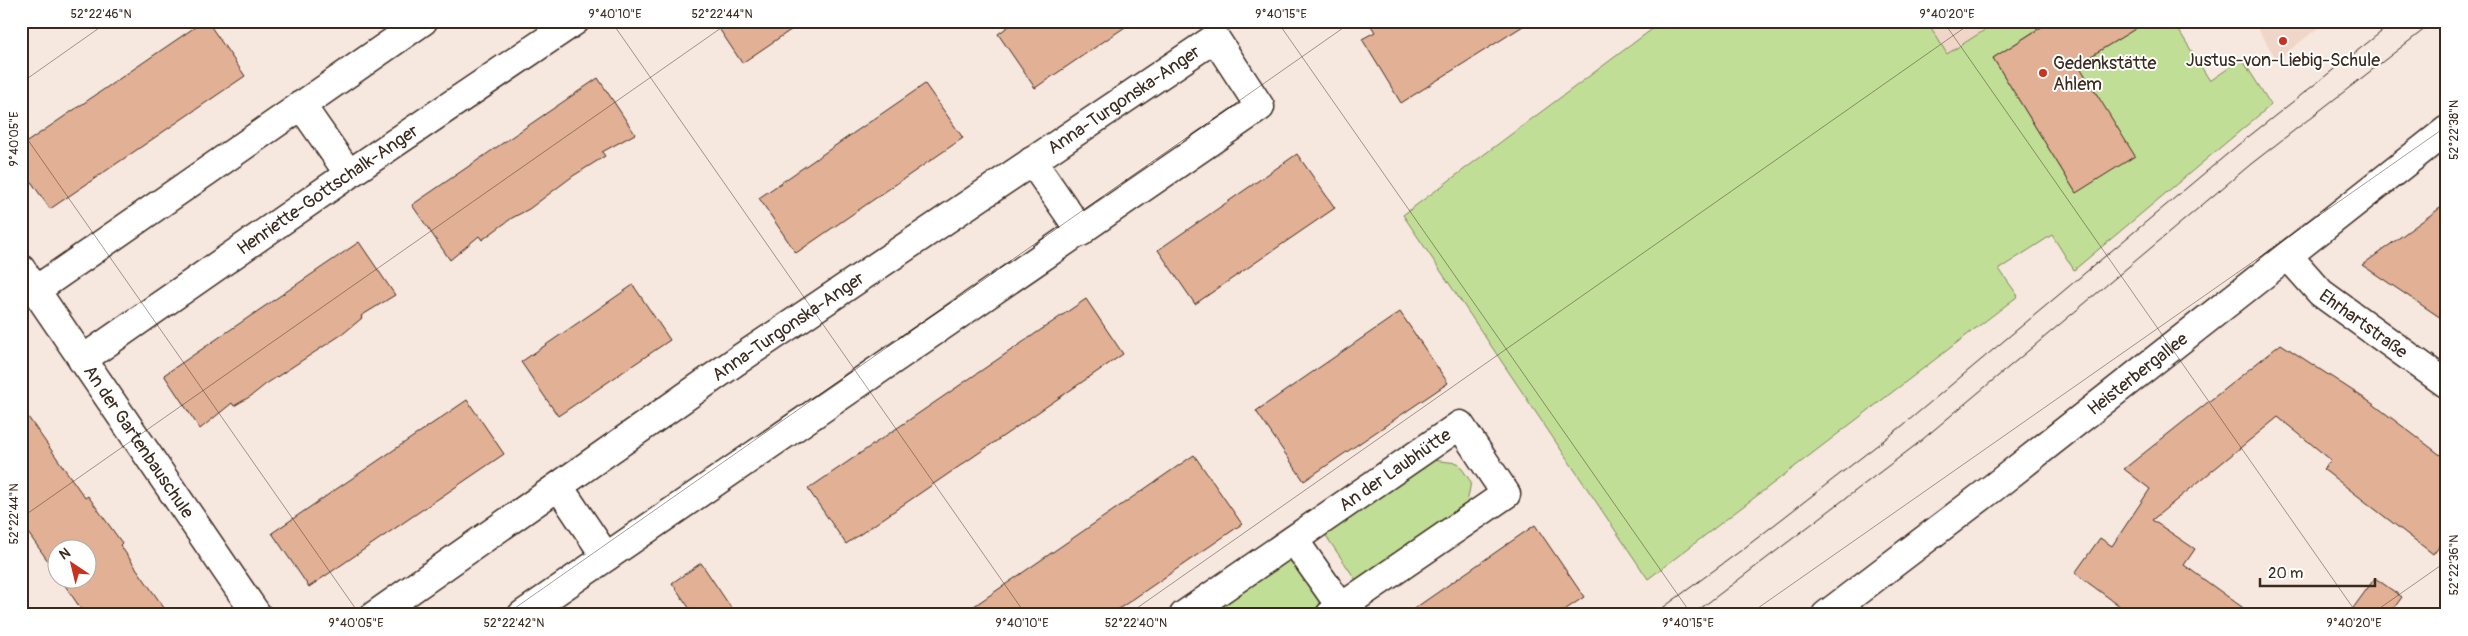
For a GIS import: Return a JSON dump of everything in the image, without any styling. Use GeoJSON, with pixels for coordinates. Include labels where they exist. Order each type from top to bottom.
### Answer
{"type":"FeatureCollection","features":[{"type":"Feature","properties":{"kind":"street"},"geometry":{"type":"LineString","coordinates":[[29,280],[301,105],[423,21]]}},
{"type":"Feature","properties":{"kind":"street","name":"Henriette-Gottschalk-Anger"},"geometry":{"type":"LineString","coordinates":[[82,360],[349,174],[575,21]]}},
{"type":"Feature","properties":{"kind":"street","name":"Anna-Turgonska-Anger"},"geometry":{"type":"LineString","coordinates":[[375,615],[743,357],[1215,38],[1260,107],[522,615]]}},
{"type":"Feature","properties":{"kind":"street"},"geometry":{"type":"LineString","coordinates":[[301,105],[349,174]]}},
{"type":"Feature","properties":{"kind":"street","name":"Heisterbergallee"},"geometry":{"type":"LineString","coordinates":[[1826,615],[1994,487],[2447,130]]}},
{"type":"Feature","properties":{"kind":"street"},"geometry":{"type":"LineString","coordinates":[[1032,161],[1081,232]]}},
{"type":"Feature","properties":{"kind":"street","name":"Ehrhartstraße"},"geometry":{"type":"LineString","coordinates":[[2288,256],[2320,293],[2447,384]]}},
{"type":"Feature","properties":{"kind":"street","name":"An der Gartenbauschule"},"geometry":{"type":"LineString","coordinates":[[29,280],[257,615]]}},
{"type":"Feature","properties":{"kind":"street","name":"An der Laubhütte"},"geometry":{"type":"LineString","coordinates":[[1184,615],[1460,425],[1506,494],[1335,611]]}},
{"type":"Feature","properties":{"kind":"street"},"geometry":{"type":"LineString","coordinates":[[559,487],[606,557]]}},
{"type":"Feature","properties":{"kind":"street"},"geometry":{"type":"LineString","coordinates":[[1294,540],[1335,611]]}},
{"type":"Feature","properties":{"kind":"shaded area"},"geometry":{"type":"Polygon","coordinates":[[[1927,21],[1999,21],[1947,55],[1927,21]]]}},
{"type":"Feature","properties":{"kind":"shaded area","name":"Justus-von-Liebig-Schule"},"geometry":{"type":"Polygon","coordinates":[[[2253,21],[2327,21],[2277,60],[2253,21]]]}},
{"type":"Feature","properties":{"kind":"green space"},"geometry":{"type":"Polygon","coordinates":[[[1663,21],[1927,21],[1947,54],[1999,21],[2050,21],[1993,58],[2076,193],[2078,64],[2148,21],[2173,21],[2210,81],[2242,59],[2271,105],[2074,270],[2052,235],[1999,269],[2018,296],[1648,579],[1403,215],[1663,21]]]}},
{"type":"Feature","properties":{"kind":"green space"},"geometry":{"type":"Polygon","coordinates":[[[1431,460],[1458,463],[1471,482],[1466,508],[1358,583],[1324,533],[1431,460]]]}},
{"type":"Feature","properties":{"kind":"green space"},"geometry":{"type":"Polygon","coordinates":[[[1287,561],[1296,562],[1321,602],[1318,610],[1311,615],[1204,615],[1287,561]]]}},
{"type":"Feature","properties":{"kind":"building"},"geometry":{"type":"Polygon","coordinates":[[[204,21],[207,21],[245,76],[50,209],[21,167],[21,146],[204,21]]]}},
{"type":"Feature","properties":{"kind":"building"},"geometry":{"type":"Polygon","coordinates":[[[714,21],[804,21],[742,63],[714,21]]]}},
{"type":"Feature","properties":{"kind":"building"},"geometry":{"type":"Polygon","coordinates":[[[1016,21],[1134,21],[1035,88],[998,34],[1016,21]]]}},
{"type":"Feature","properties":{"kind":"building"},"geometry":{"type":"Polygon","coordinates":[[[1368,21],[1531,21],[1401,103],[1362,39],[1375,32],[1368,21]]]}},
{"type":"Feature","properties":{"kind":"building"},"geometry":{"type":"Polygon","coordinates":[[[2051,21],[2148,21],[2078,64],[2135,156],[2076,193],[1993,58],[2051,21]]]}},
{"type":"Feature","properties":{"kind":"building"},"geometry":{"type":"Polygon","coordinates":[[[598,78],[635,134],[602,152],[605,156],[573,176],[529,209],[512,218],[482,240],[479,236],[450,260],[412,205],[598,78]]]}},
{"type":"Feature","properties":{"kind":"building"},"geometry":{"type":"Polygon","coordinates":[[[925,84],[963,138],[796,253],[759,198],[925,84]]]}},
{"type":"Feature","properties":{"kind":"building"},"geometry":{"type":"Polygon","coordinates":[[[1297,154],[1335,208],[1195,304],[1158,250],[1297,154]]]}},
{"type":"Feature","properties":{"kind":"building"},"geometry":{"type":"Polygon","coordinates":[[[2447,203],[2447,322],[2362,265],[2447,203]]]}},
{"type":"Feature","properties":{"kind":"building"},"geometry":{"type":"Polygon","coordinates":[[[359,242],[395,295],[361,316],[362,318],[344,333],[266,384],[251,396],[234,406],[232,403],[200,429],[164,375],[359,242]]]}},
{"type":"Feature","properties":{"kind":"building"},"geometry":{"type":"Polygon","coordinates":[[[633,285],[670,340],[558,416],[521,362],[633,285]]]}},
{"type":"Feature","properties":{"kind":"building"},"geometry":{"type":"Polygon","coordinates":[[[1086,299],[1123,354],[846,544],[808,489],[1086,299]]]}},
{"type":"Feature","properties":{"kind":"building"},"geometry":{"type":"Polygon","coordinates":[[[1400,312],[1448,383],[1304,481],[1256,411],[1400,312]]]}},
{"type":"Feature","properties":{"kind":"building"},"geometry":{"type":"Polygon","coordinates":[[[2281,344],[2373,404],[2447,460],[2447,535],[2433,554],[2323,469],[2331,460],[2278,417],[2152,520],[2195,549],[2184,565],[2253,615],[2132,615],[2075,573],[2100,538],[2112,546],[2150,489],[2124,469],[2281,344]]]}},
{"type":"Feature","properties":{"kind":"building"},"geometry":{"type":"Polygon","coordinates":[[[467,400],[504,454],[309,587],[272,533],[467,400]]]}},
{"type":"Feature","properties":{"kind":"building"},"geometry":{"type":"Polygon","coordinates":[[[21,407],[85,498],[88,496],[122,543],[120,545],[169,615],[85,615],[67,588],[98,588],[98,538],[48,538],[48,561],[21,523],[21,407]]]}},
{"type":"Feature","properties":{"kind":"building"},"geometry":{"type":"Polygon","coordinates":[[[1194,455],[1242,524],[1110,615],[961,615],[1194,455]]]}},
{"type":"Feature","properties":{"kind":"building"},"geometry":{"type":"Polygon","coordinates":[[[1535,525],[1584,597],[1557,615],[1405,615],[1535,525]]]}},
{"type":"Feature","properties":{"kind":"building"},"geometry":{"type":"Polygon","coordinates":[[[701,563],[736,615],[694,615],[672,583],[701,563]]]}},
{"type":"Feature","properties":{"kind":"building"},"geometry":{"type":"Polygon","coordinates":[[[2375,578],[2402,597],[2389,615],[2348,615],[2375,578]]]}},
{"type":"Feature","properties":{"kind":"tram line"},"geometry":{"type":"LineString","coordinates":[[1653,615],[1743,549],[1902,426],[2238,145],[2395,21]]}},
{"type":"Feature","properties":{"kind":"tram line"},"geometry":{"type":"LineString","coordinates":[[1692,615],[1917,444],[2251,164],[2435,21]]}},
{"type":"Feature","properties":{"kind":"place","name":"Justus-von-Liebig-Schule"},"geometry":{"type":"Point","coordinates":[2283,41]}},
{"type":"Feature","properties":{"kind":"place","name":"Gedenkstätte Ahlem"},"geometry":{"type":"Point","coordinates":[2043,73]}}]}
